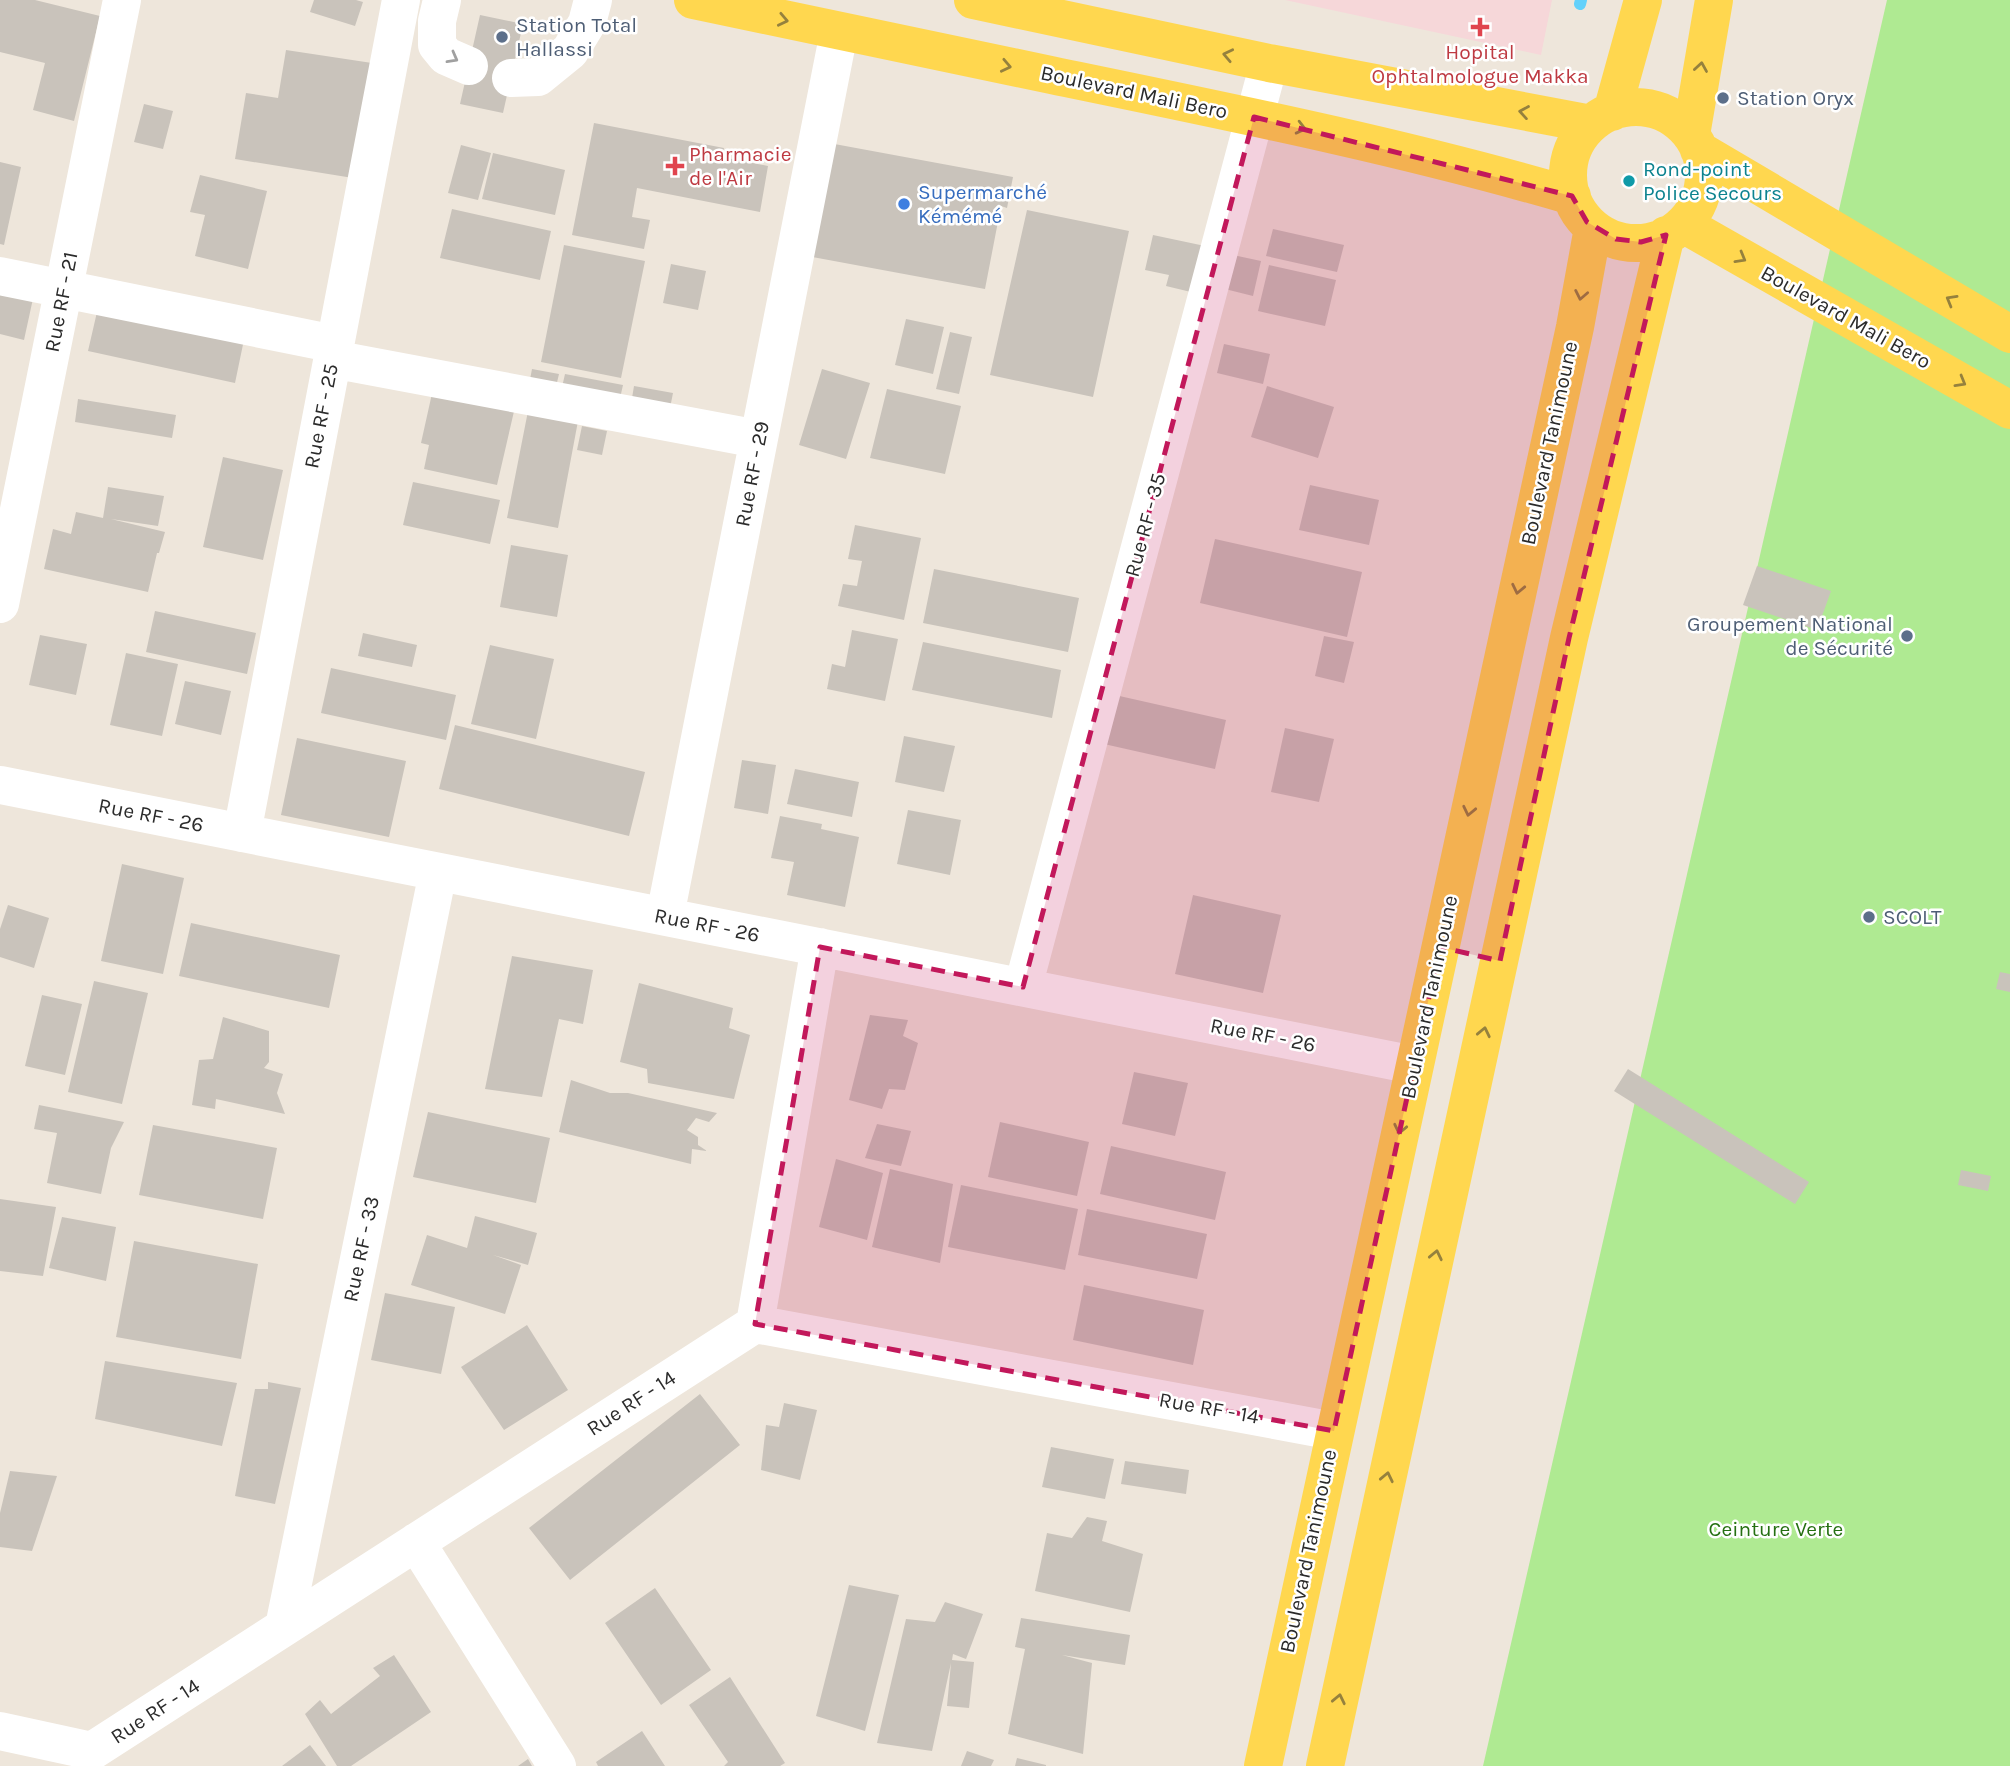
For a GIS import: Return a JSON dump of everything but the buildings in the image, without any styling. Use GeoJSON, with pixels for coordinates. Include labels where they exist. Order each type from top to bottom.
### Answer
{"type":"FeatureCollection","features":[{"type":"Feature","properties":{"kind":"main road"},"geometry":{"type":"LineString","coordinates":[[973,0],[1269,63],[1602,118]]}},
{"type":"Feature","properties":{"kind":"main road"},"geometry":{"type":"LineString","coordinates":[[1602,118],[1643,0]]}},
{"type":"Feature","properties":{"kind":"main road"},"geometry":{"type":"LineString","coordinates":[[1695,142],[1714,0]]}},
{"type":"Feature","properties":{"kind":"main road","name":"Boulevard Mali Bero"},"geometry":{"type":"LineString","coordinates":[[699,1],[1254,117],[1518,180],[1572,196]]}},
{"type":"Feature","properties":{"kind":"main road"},"geometry":{"type":"LineString","coordinates":[[1629,107],[1656,110],[1686,128],[1695,142],[1704,169],[1702,190],[1695,208],[1674,230],[1641,242],[1629,242],[1593,228],[1582,216],[1569,183],[1570,157],[1582,133],[1602,118],[1629,107]]}},
{"type":"Feature","properties":{"kind":"main road"},"geometry":{"type":"LineString","coordinates":[[1695,142],[2010,334]]}},
{"type":"Feature","properties":{"kind":"main road","name":"Boulevard Tanimoune"},"geometry":{"type":"LineString","coordinates":[[1263,1766],[1572,340],[1593,228]]}},
{"type":"Feature","properties":{"kind":"main road"},"geometry":{"type":"LineString","coordinates":[[1325,1766],[1569,638],[1674,230]]}},
{"type":"Feature","properties":{"kind":"main road","name":"Boulevard Mali Bero"},"geometry":{"type":"LineString","coordinates":[[1674,230],[2010,410]]}},
{"type":"Feature","properties":{"kind":"main road"},"geometry":{"type":"LineString","coordinates":[[1440,947],[1500,961]]}},
{"type":"Feature","properties":{"kind":"street","name":"Rue RF - 21"},"geometry":{"type":"LineString","coordinates":[[0,604],[122,0]]}},
{"type":"Feature","properties":{"kind":"street","name":"Rue RF - 25"},"geometry":{"type":"LineString","coordinates":[[242,832],[401,0]]}},
{"type":"Feature","properties":{"kind":"street"},"geometry":{"type":"LineString","coordinates":[[442,0],[437,21],[437,45],[446,56],[469,66]]}},
{"type":"Feature","properties":{"kind":"street"},"geometry":{"type":"LineString","coordinates":[[511,78],[538,77],[570,51],[587,23],[593,0]]}},
{"type":"Feature","properties":{"kind":"street","name":"Rue RF - 29"},"geometry":{"type":"LineString","coordinates":[[665,916],[839,32]]}},
{"type":"Feature","properties":{"kind":"street","name":"Rue RF - 35"},"geometry":{"type":"LineString","coordinates":[[1023,987],[1269,63]]}},
{"type":"Feature","properties":{"kind":"street"},"geometry":{"type":"LineString","coordinates":[[0,276],[64,288],[334,352],[758,439]]}},
{"type":"Feature","properties":{"kind":"street","name":"Rue RF - 26"},"geometry":{"type":"LineString","coordinates":[[0,785],[1414,1065]]}},
{"type":"Feature","properties":{"kind":"street","name":"Rue RF - 33"},"geometry":{"type":"LineString","coordinates":[[284,1627],[438,872]]}},
{"type":"Feature","properties":{"kind":"street"},"geometry":{"type":"LineString","coordinates":[[755,1324],[820,947]]}},
{"type":"Feature","properties":{"kind":"street","name":"Rue RF - 14"},"geometry":{"type":"LineString","coordinates":[[0,1731],[91,1758],[284,1627],[755,1324],[1334,1431]]}},
{"type":"Feature","properties":{"kind":"street"},"geometry":{"type":"LineString","coordinates":[[416,1542],[557,1766]]}},
{"type":"Feature","properties":{"kind":"highlighted area"},"geometry":{"type":"Polygon","coordinates":[[[1254,117],[1572,196],[1587,222],[1616,239],[1641,242],[1666,235],[1569,638],[1500,961],[1440,947],[1334,1431],[755,1324],[820,947],[1023,987],[1254,117]]]}},
{"type":"Feature","properties":{"kind":"shaded area","name":"Hopital Ophtalmologue Makka"},"geometry":{"type":"Polygon","coordinates":[[[1285,0],[1552,0],[1541,55],[1285,0]]]}},
{"type":"Feature","properties":{"kind":"green space","name":"Ceinture Verte"},"geometry":{"type":"Polygon","coordinates":[[[1887,0],[2010,0],[2010,1766],[1483,1766],[1887,0]]]}},
{"type":"Feature","properties":{"kind":"waterway"},"geometry":{"type":"LineString","coordinates":[[1580,4],[1581,0]]}},
{"type":"Feature","properties":{"kind":"place","name":"Hopital Ophtalmologue Makka"},"geometry":{"type":"Point","coordinates":[1480,27]}},
{"type":"Feature","properties":{"kind":"place","name":"Station Total Hallassi"},"geometry":{"type":"Point","coordinates":[502,37]}},
{"type":"Feature","properties":{"kind":"place","name":"Station Oryx"},"geometry":{"type":"Point","coordinates":[1723,98]}},
{"type":"Feature","properties":{"kind":"place","name":"Pharmacie de l'Air"},"geometry":{"type":"Point","coordinates":[675,166]}},
{"type":"Feature","properties":{"kind":"place","name":"Rond-point Police Secours"},"geometry":{"type":"Point","coordinates":[1629,181]}},
{"type":"Feature","properties":{"kind":"place","name":"Supermarché Kémémé"},"geometry":{"type":"Point","coordinates":[904,204]}},
{"type":"Feature","properties":{"kind":"place","name":"Groupement National de Sécurité"},"geometry":{"type":"Point","coordinates":[1907,636]}},
{"type":"Feature","properties":{"kind":"place","name":"SCOLT"},"geometry":{"type":"Point","coordinates":[1869,917]}}]}
